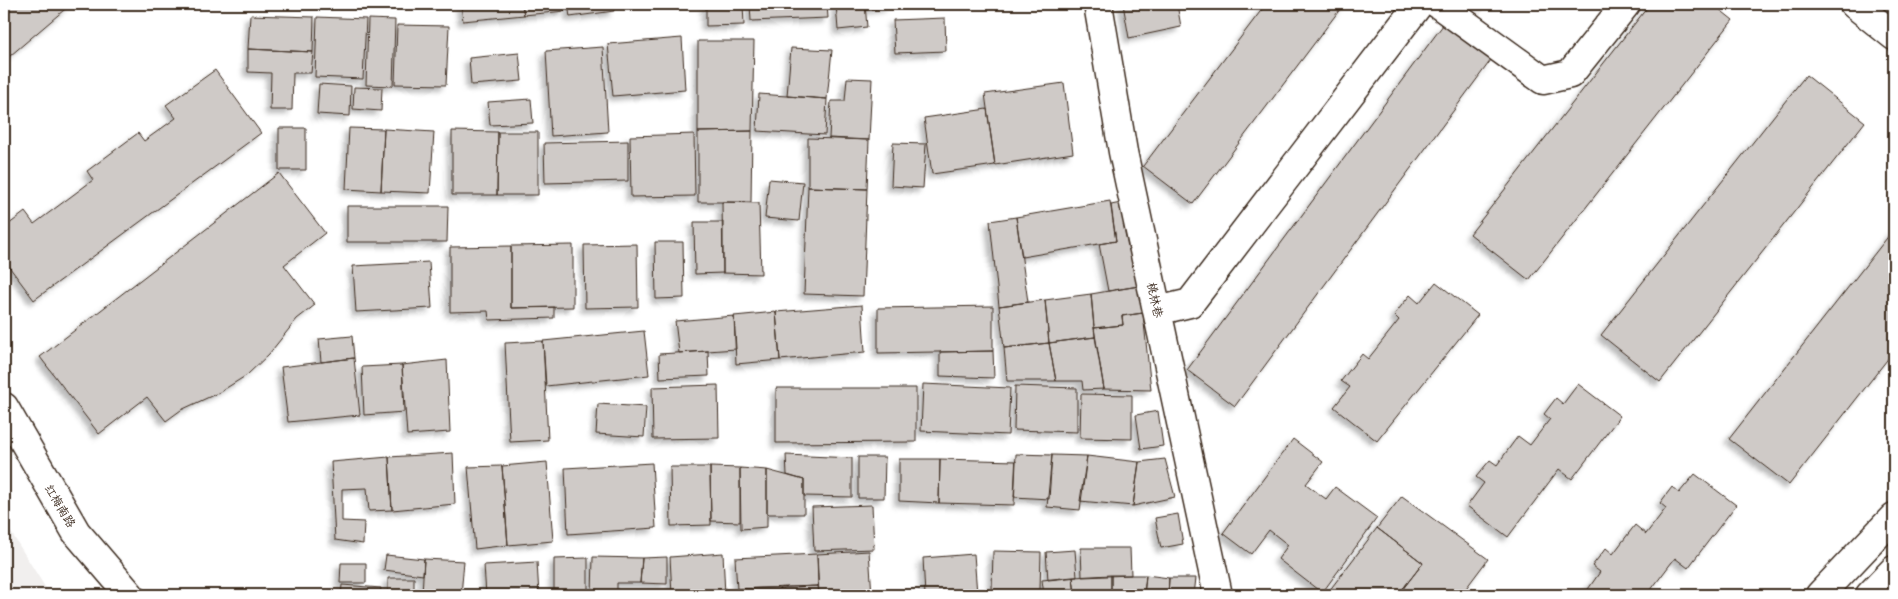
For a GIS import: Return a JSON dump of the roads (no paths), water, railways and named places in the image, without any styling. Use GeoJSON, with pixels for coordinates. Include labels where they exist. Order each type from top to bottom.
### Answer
{"type":"FeatureCollection","features":[{"type":"Feature","properties":{"kind":"street","name":"桃林巷"},"geometry":{"type":"LineString","coordinates":[[1098,4],[1123,152],[1218,595]]}},
{"type":"Feature","properties":{"kind":"street"},"geometry":{"type":"LineString","coordinates":[[1157,311],[1190,303],[1419,4]]}},
{"type":"Feature","properties":{"kind":"street"},"geometry":{"type":"LineString","coordinates":[[1438,4],[1543,80],[1570,74],[1626,4]]}},
{"type":"Feature","properties":{"kind":"street"},"geometry":{"type":"LineString","coordinates":[[1854,4],[1894,36]]}},
{"type":"Feature","properties":{"kind":"street","name":"红梅南路"},"geometry":{"type":"LineString","coordinates":[[4,407],[76,532],[130,595]]}},
{"type":"Feature","properties":{"kind":"street"},"geometry":{"type":"LineString","coordinates":[[1820,595],[1894,517]]}},
{"type":"Feature","properties":{"kind":"street"},"geometry":{"type":"LineString","coordinates":[[1870,595],[1894,570]]}}]}
